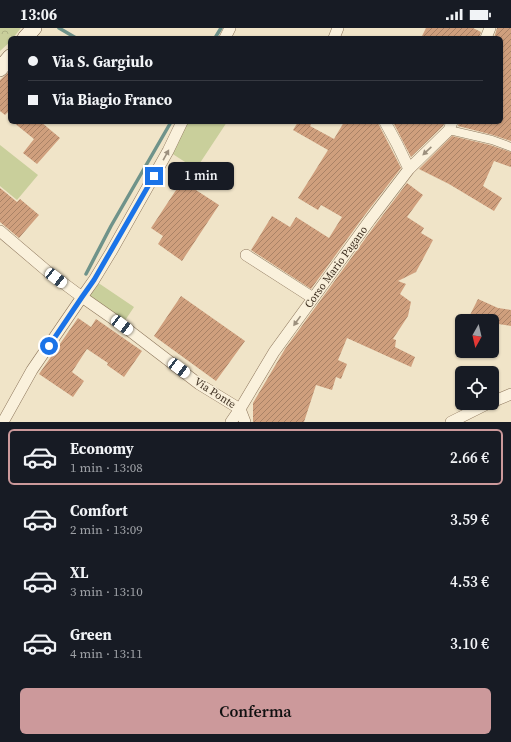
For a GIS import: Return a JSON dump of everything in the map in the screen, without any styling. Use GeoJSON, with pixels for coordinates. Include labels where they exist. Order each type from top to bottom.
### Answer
{"type":"FeatureCollection","features":[{"type":"Feature","properties":{"kind":"main road"},"geometry":{"type":"LineString","coordinates":[[27,36],[34,28]]}},
{"type":"Feature","properties":{"kind":"main road"},"geometry":{"type":"LineString","coordinates":[[0,69],[8,59]]}},
{"type":"Feature","properties":{"kind":"street"},"geometry":{"type":"LineString","coordinates":[[3,422],[32,370],[112,252],[168,151],[181,124]]}},
{"type":"Feature","properties":{"kind":"street"},"geometry":{"type":"LineString","coordinates":[[386,124],[398,144],[409,169]]}},
{"type":"Feature","properties":{"kind":"street"},"geometry":{"type":"LineString","coordinates":[[450,126],[511,147]]}},
{"type":"Feature","properties":{"kind":"street","name":"Corso Mario Pagano"},"geometry":{"type":"LineString","coordinates":[[231,422],[274,352],[313,298],[409,169],[450,126]]}},
{"type":"Feature","properties":{"kind":"street","name":"Via Ponte"},"geometry":{"type":"LineString","coordinates":[[0,231],[48,271],[199,384],[240,409]]}},
{"type":"Feature","properties":{"kind":"street"},"geometry":{"type":"LineString","coordinates":[[246,255],[313,298]]}},
{"type":"Feature","properties":{"kind":"street"},"geometry":{"type":"LineString","coordinates":[[499,399],[511,394]]}},
{"type":"Feature","properties":{"kind":"street"},"geometry":{"type":"LineString","coordinates":[[240,409],[245,422]]}},
{"type":"Feature","properties":{"kind":"street"},"geometry":{"type":"LineString","coordinates":[[451,422],[475,410]]}},
{"type":"Feature","properties":{"kind":"green space"},"geometry":{"type":"Polygon","coordinates":[[[0,28],[21,28],[15,36],[8,36],[8,44],[0,51],[0,28]]]}},
{"type":"Feature","properties":{"kind":"green space"},"geometry":{"type":"Polygon","coordinates":[[[181,124],[226,124],[196,169],[168,151],[181,124]]]}},
{"type":"Feature","properties":{"kind":"green space"},"geometry":{"type":"Polygon","coordinates":[[[0,145],[38,175],[17,200],[0,186],[0,145]]]}},
{"type":"Feature","properties":{"kind":"green space"},"geometry":{"type":"Polygon","coordinates":[[[94,280],[134,307],[122,325],[82,297],[94,280]]]}},
{"type":"Feature","properties":{"kind":"building"},"geometry":{"type":"Polygon","coordinates":[[[426,28],[473,28],[481,32],[480,36],[422,36],[426,28]]]}},
{"type":"Feature","properties":{"kind":"building"},"geometry":{"type":"Polygon","coordinates":[[[497,28],[511,28],[511,141],[458,126],[458,124],[503,124],[503,36],[495,36],[497,28]]]}},
{"type":"Feature","properties":{"kind":"building"},"geometry":{"type":"Polygon","coordinates":[[[8,73],[8,112],[5,115],[0,111],[0,80],[8,73]]]}},
{"type":"Feature","properties":{"kind":"building"},"geometry":{"type":"Polygon","coordinates":[[[15,124],[43,124],[60,138],[37,164],[23,153],[34,139],[15,124]]]}},
{"type":"Feature","properties":{"kind":"building"},"geometry":{"type":"Polygon","coordinates":[[[297,124],[311,124],[310,126],[334,139],[343,124],[379,124],[401,168],[311,289],[251,250],[272,216],[290,227],[296,217],[329,238],[342,217],[321,205],[318,210],[298,198],[328,150],[293,130],[297,124]]]}},
{"type":"Feature","properties":{"kind":"building"},"geometry":{"type":"Polygon","coordinates":[[[394,124],[444,124],[443,126],[411,157],[394,124]]]}},
{"type":"Feature","properties":{"kind":"building"},"geometry":{"type":"Polygon","coordinates":[[[452,136],[490,145],[511,152],[511,167],[494,161],[483,186],[502,198],[494,211],[449,184],[419,169],[452,136]]]}},
{"type":"Feature","properties":{"kind":"building"},"geometry":{"type":"Polygon","coordinates":[[[182,181],[219,205],[182,261],[158,244],[163,236],[151,228],[182,181]]]}},
{"type":"Feature","properties":{"kind":"building"},"geometry":{"type":"Polygon","coordinates":[[[407,183],[423,195],[407,217],[424,228],[421,233],[433,240],[416,272],[398,281],[406,284],[400,294],[411,302],[408,316],[393,339],[396,340],[395,347],[415,357],[411,367],[347,338],[338,360],[347,364],[341,379],[336,377],[332,390],[316,385],[304,422],[253,422],[253,403],[285,349],[407,183]]]}},
{"type":"Feature","properties":{"kind":"building"},"geometry":{"type":"Polygon","coordinates":[[[0,188],[17,202],[20,199],[39,215],[19,238],[0,222],[0,188]]]}},
{"type":"Feature","properties":{"kind":"building"},"geometry":{"type":"Polygon","coordinates":[[[181,296],[245,341],[216,381],[154,336],[181,296]]]}},
{"type":"Feature","properties":{"kind":"building"},"geometry":{"type":"Polygon","coordinates":[[[478,299],[498,308],[511,310],[511,326],[499,324],[499,314],[470,314],[478,299]]]}},
{"type":"Feature","properties":{"kind":"building"},"geometry":{"type":"Polygon","coordinates":[[[78,318],[91,327],[96,319],[142,351],[124,377],[107,365],[108,363],[87,349],[72,372],[84,381],[73,397],[39,374],[78,318]]]}},
{"type":"Feature","properties":{"kind":"waterway"},"geometry":{"type":"LineString","coordinates":[[59,28],[73,36]]}},
{"type":"Feature","properties":{"kind":"waterway"},"geometry":{"type":"LineString","coordinates":[[216,36],[221,28]]}},
{"type":"Feature","properties":{"kind":"waterway"},"geometry":{"type":"LineString","coordinates":[[86,274],[111,226],[170,124]]}},
{"type":"Feature","properties":{"kind":"route"},"geometry":{"type":"LineString","coordinates":[[49,346],[112,252],[154,176]]}}]}
